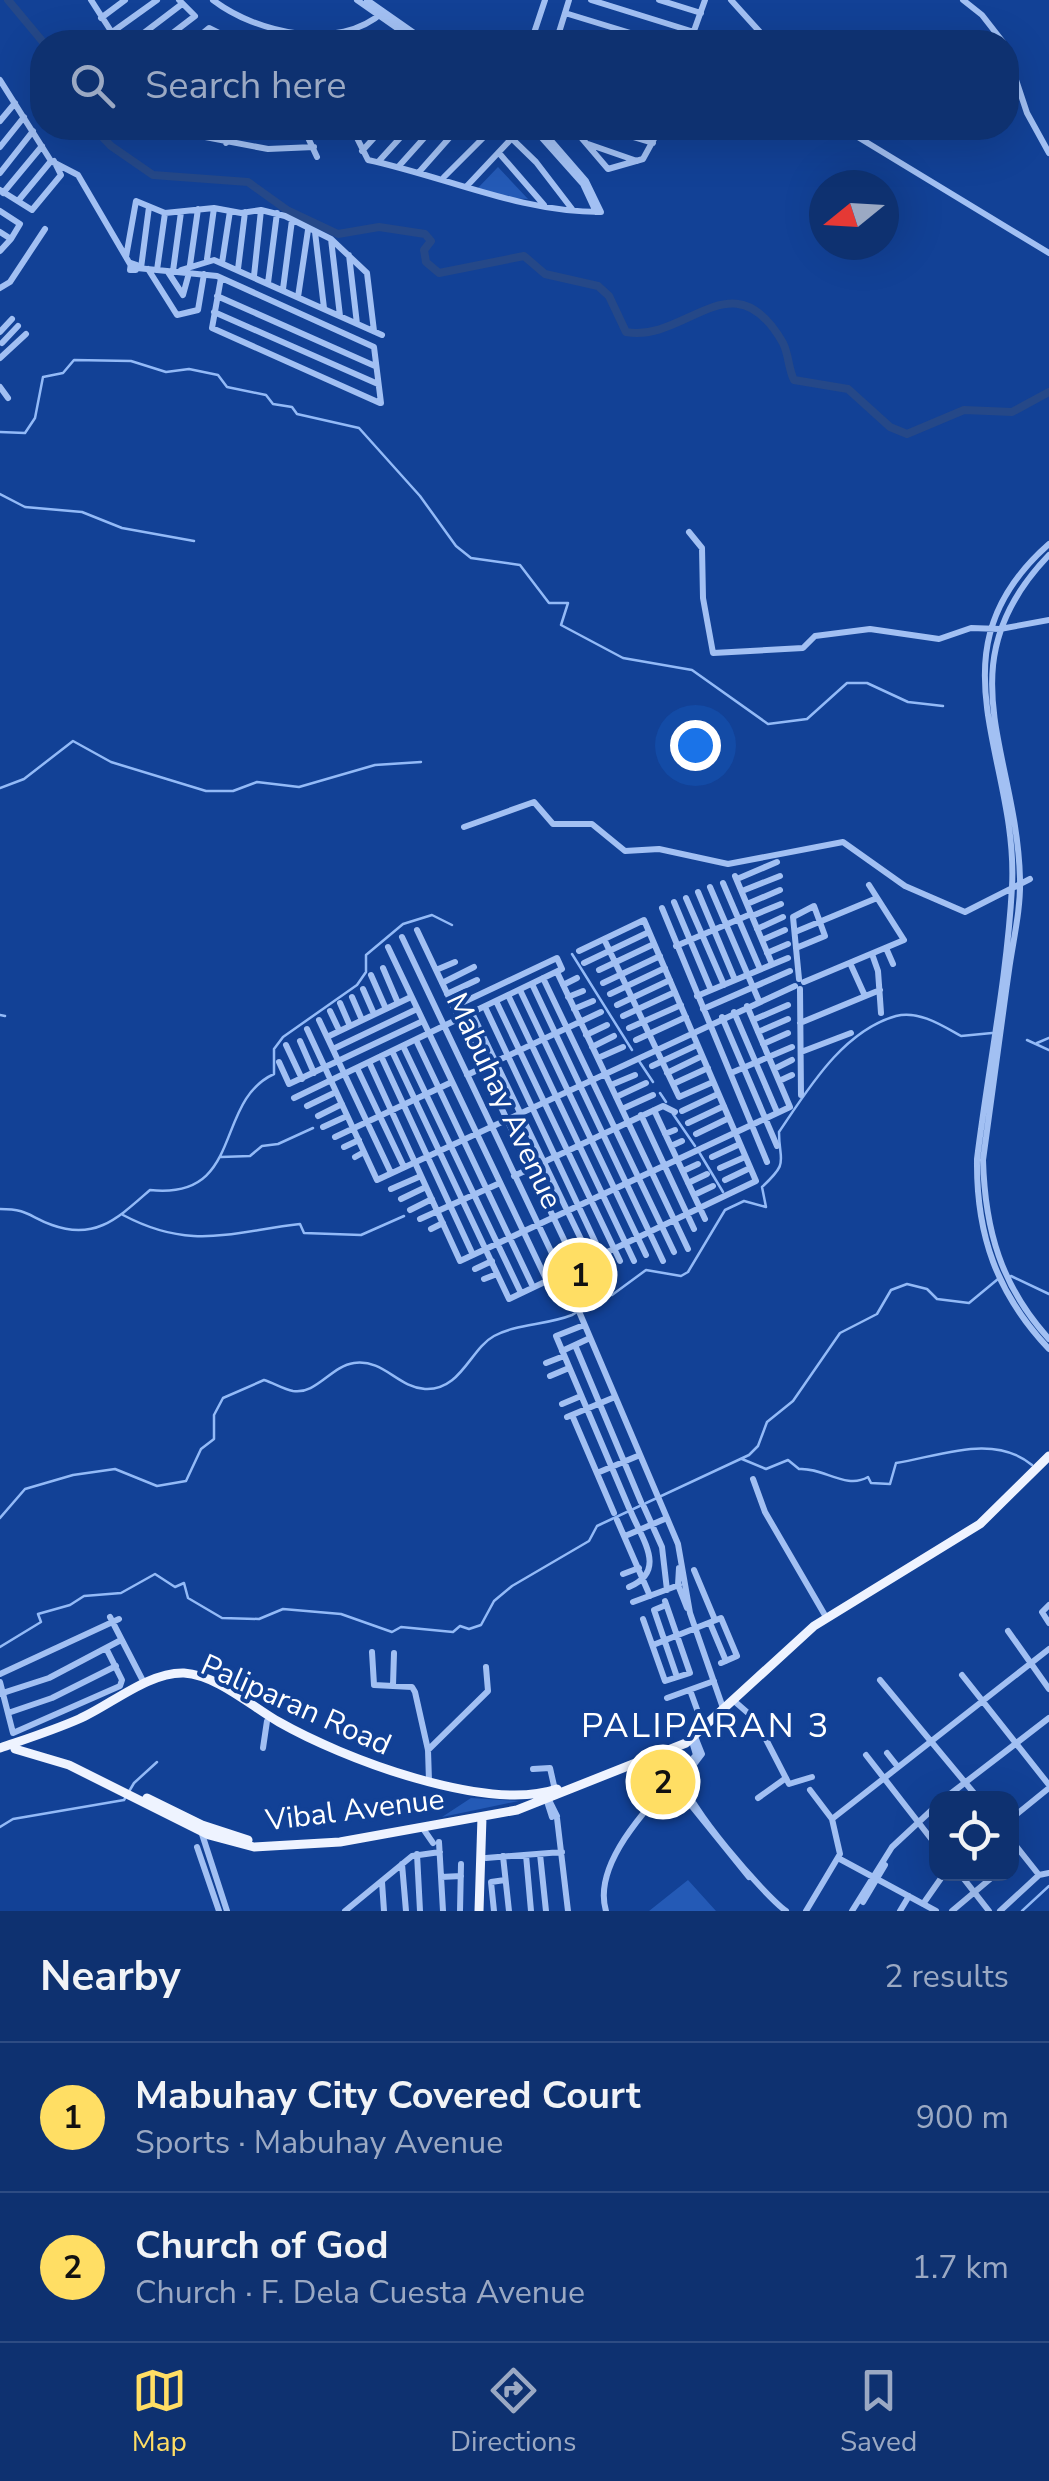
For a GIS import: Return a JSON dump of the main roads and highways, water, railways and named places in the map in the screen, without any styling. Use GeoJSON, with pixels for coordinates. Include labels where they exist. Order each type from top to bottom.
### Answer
{"type":"FeatureCollection","features":[{"type":"Feature","properties":{"kind":"main road","name":"Paliparan Road"},"geometry":{"type":"LineString","coordinates":[[16,1743],[86,1722],[173,1680],[203,1684],[349,1761],[417,1784],[483,1796],[545,1795],[692,1735],[826,1616],[980,1524],[1049,1456]]}},
{"type":"Feature","properties":{"kind":"main road","name":"Paliparan Road"},"geometry":{"type":"LineString","coordinates":[[0,1751],[83,1718],[160,1678],[184,1674],[205,1679],[282,1724],[351,1756],[429,1781],[545,1795]]}},
{"type":"Feature","properties":{"kind":"main road","name":"Vibal Avenue"},"geometry":{"type":"LineString","coordinates":[[16,1743],[120,1787],[198,1826],[254,1842],[430,1827],[481,1817],[545,1795]]}},
{"type":"Feature","properties":{"kind":"main road"},"geometry":{"type":"LineString","coordinates":[[478,1911],[481,1817]]}},
{"type":"Feature","properties":{"kind":"waterway"},"geometry":{"type":"LineString","coordinates":[[8,0],[33,30]]}},
{"type":"Feature","properties":{"kind":"waterway"},"geometry":{"type":"LineString","coordinates":[[105,140],[153,175],[248,182],[287,210],[338,234],[379,227],[425,234],[431,241],[424,250],[426,262],[439,273],[524,256],[545,274],[598,286],[609,296],[626,332],[648,332],[727,304],[746,306],[764,318],[783,343],[794,380],[848,389],[890,427],[907,434],[964,410],[1012,412],[1049,392]]}},
{"type":"Feature","properties":{"kind":"waterway"},"geometry":{"type":"LineString","coordinates":[[0,432],[25,433],[35,418],[43,377],[63,373],[74,360],[131,361],[166,372],[189,369],[218,375],[227,387],[266,395],[273,404],[292,407],[297,414],[359,428],[420,496],[456,546],[471,558],[520,565],[549,603],[568,603],[561,625],[623,658],[692,670],[768,724],[807,719],[847,683],[867,683],[908,702],[943,706]]}},
{"type":"Feature","properties":{"kind":"waterway"},"geometry":{"type":"LineString","coordinates":[[0,494],[25,507],[82,512],[122,528],[194,541]]}},
{"type":"Feature","properties":{"kind":"waterway"},"geometry":{"type":"LineString","coordinates":[[0,788],[24,779],[73,741],[111,762],[206,791],[233,791],[257,782],[299,787],[375,765],[421,762]]}},
{"type":"Feature","properties":{"kind":"waterway"},"geometry":{"type":"LineString","coordinates":[[0,1209],[17,1210],[52,1225],[82,1230],[106,1224],[150,1190],[180,1189],[201,1180],[215,1165],[242,1105],[255,1087],[274,1074],[274,1049],[283,1037],[357,985],[366,972],[366,955],[403,924],[432,915],[452,925]]}},
{"type":"Feature","properties":{"kind":"waterway"},"geometry":{"type":"LineString","coordinates":[[572,954],[632,1050]]}},
{"type":"Feature","properties":{"kind":"waterway"},"geometry":{"type":"LineString","coordinates":[[0,1015],[5,1016]]}},
{"type":"Feature","properties":{"kind":"waterway"},"geometry":{"type":"LineString","coordinates":[[0,1518],[25,1489],[73,1475],[115,1469],[157,1486],[186,1481],[201,1449],[214,1439],[214,1415],[223,1398],[264,1380],[301,1391],[346,1365],[365,1363],[406,1384],[437,1388],[456,1377],[494,1336],[572,1315],[595,1295],[612,1295],[646,1270],[681,1276],[688,1272],[725,1210],[744,1201],[766,1207],[762,1187],[780,1166],[779,1132],[828,1064],[859,1035],[905,1015],[930,1020],[961,1036],[992,1033]]}},
{"type":"Feature","properties":{"kind":"waterway"},"geometry":{"type":"LineString","coordinates":[[1037,1043],[1049,1038]]}},
{"type":"Feature","properties":{"kind":"waterway"},"geometry":{"type":"LineString","coordinates":[[1027,1040],[1049,1050]]}},
{"type":"Feature","properties":{"kind":"waterway"},"geometry":{"type":"LineString","coordinates":[[639,1061],[653,1082]]}},
{"type":"Feature","properties":{"kind":"waterway"},"geometry":{"type":"LineString","coordinates":[[660,1093],[666,1102]]}},
{"type":"Feature","properties":{"kind":"waterway"},"geometry":{"type":"LineString","coordinates":[[673,1114],[695,1146]]}},
{"type":"Feature","properties":{"kind":"waterway"},"geometry":{"type":"LineString","coordinates":[[221,1157],[250,1156],[262,1146],[278,1144],[313,1128]]}},
{"type":"Feature","properties":{"kind":"waterway"},"geometry":{"type":"LineString","coordinates":[[699,1152],[723,1192]]}},
{"type":"Feature","properties":{"kind":"waterway"},"geometry":{"type":"LineString","coordinates":[[123,1215],[147,1226],[190,1236],[300,1224],[304,1233],[361,1235],[404,1216]]}},
{"type":"Feature","properties":{"kind":"waterway"},"geometry":{"type":"LineString","coordinates":[[1011,1276],[1049,1294]]}},
{"type":"Feature","properties":{"kind":"waterway"},"geometry":{"type":"LineString","coordinates":[[0,1647],[41,1622],[38,1614],[70,1605],[84,1596],[121,1593],[155,1574],[175,1587],[184,1583],[188,1598],[222,1618],[259,1619],[283,1609],[341,1614],[392,1632],[401,1627],[453,1632],[460,1626],[469,1629],[481,1625],[494,1601],[512,1586],[589,1541],[597,1526],[749,1455],[758,1446],[767,1422],[793,1401],[840,1333],[877,1314],[891,1290],[907,1284],[927,1289],[937,1299],[969,1303],[998,1279]]}},
{"type":"Feature","properties":{"kind":"waterway"},"geometry":{"type":"LineString","coordinates":[[742,1459],[766,1469],[788,1460],[799,1469],[843,1480],[868,1477],[871,1483],[890,1484],[896,1463],[966,1449],[1001,1450],[1032,1465]]}},
{"type":"Feature","properties":{"kind":"waterway"},"geometry":{"type":"LineString","coordinates":[[0,1827],[13,1819],[124,1800],[134,1783],[157,1762]]}},
{"type":"Feature","properties":{"kind":"waterway"},"geometry":{"type":"LineString","coordinates":[[1022,1911],[1049,1886]]}},
{"type":"Feature","properties":{"kind":"place","name":"Mabuhay City Covered Court"},"geometry":{"type":"Point","coordinates":[580,1275]}},
{"type":"Feature","properties":{"kind":"place","name":"Church of God"},"geometry":{"type":"Point","coordinates":[663,1782]}},
{"type":"Feature","properties":{"kind":"district","name":"PALIPARAN 3"},"geometry":{"type":"Point","coordinates":[706,1725]}}]}
